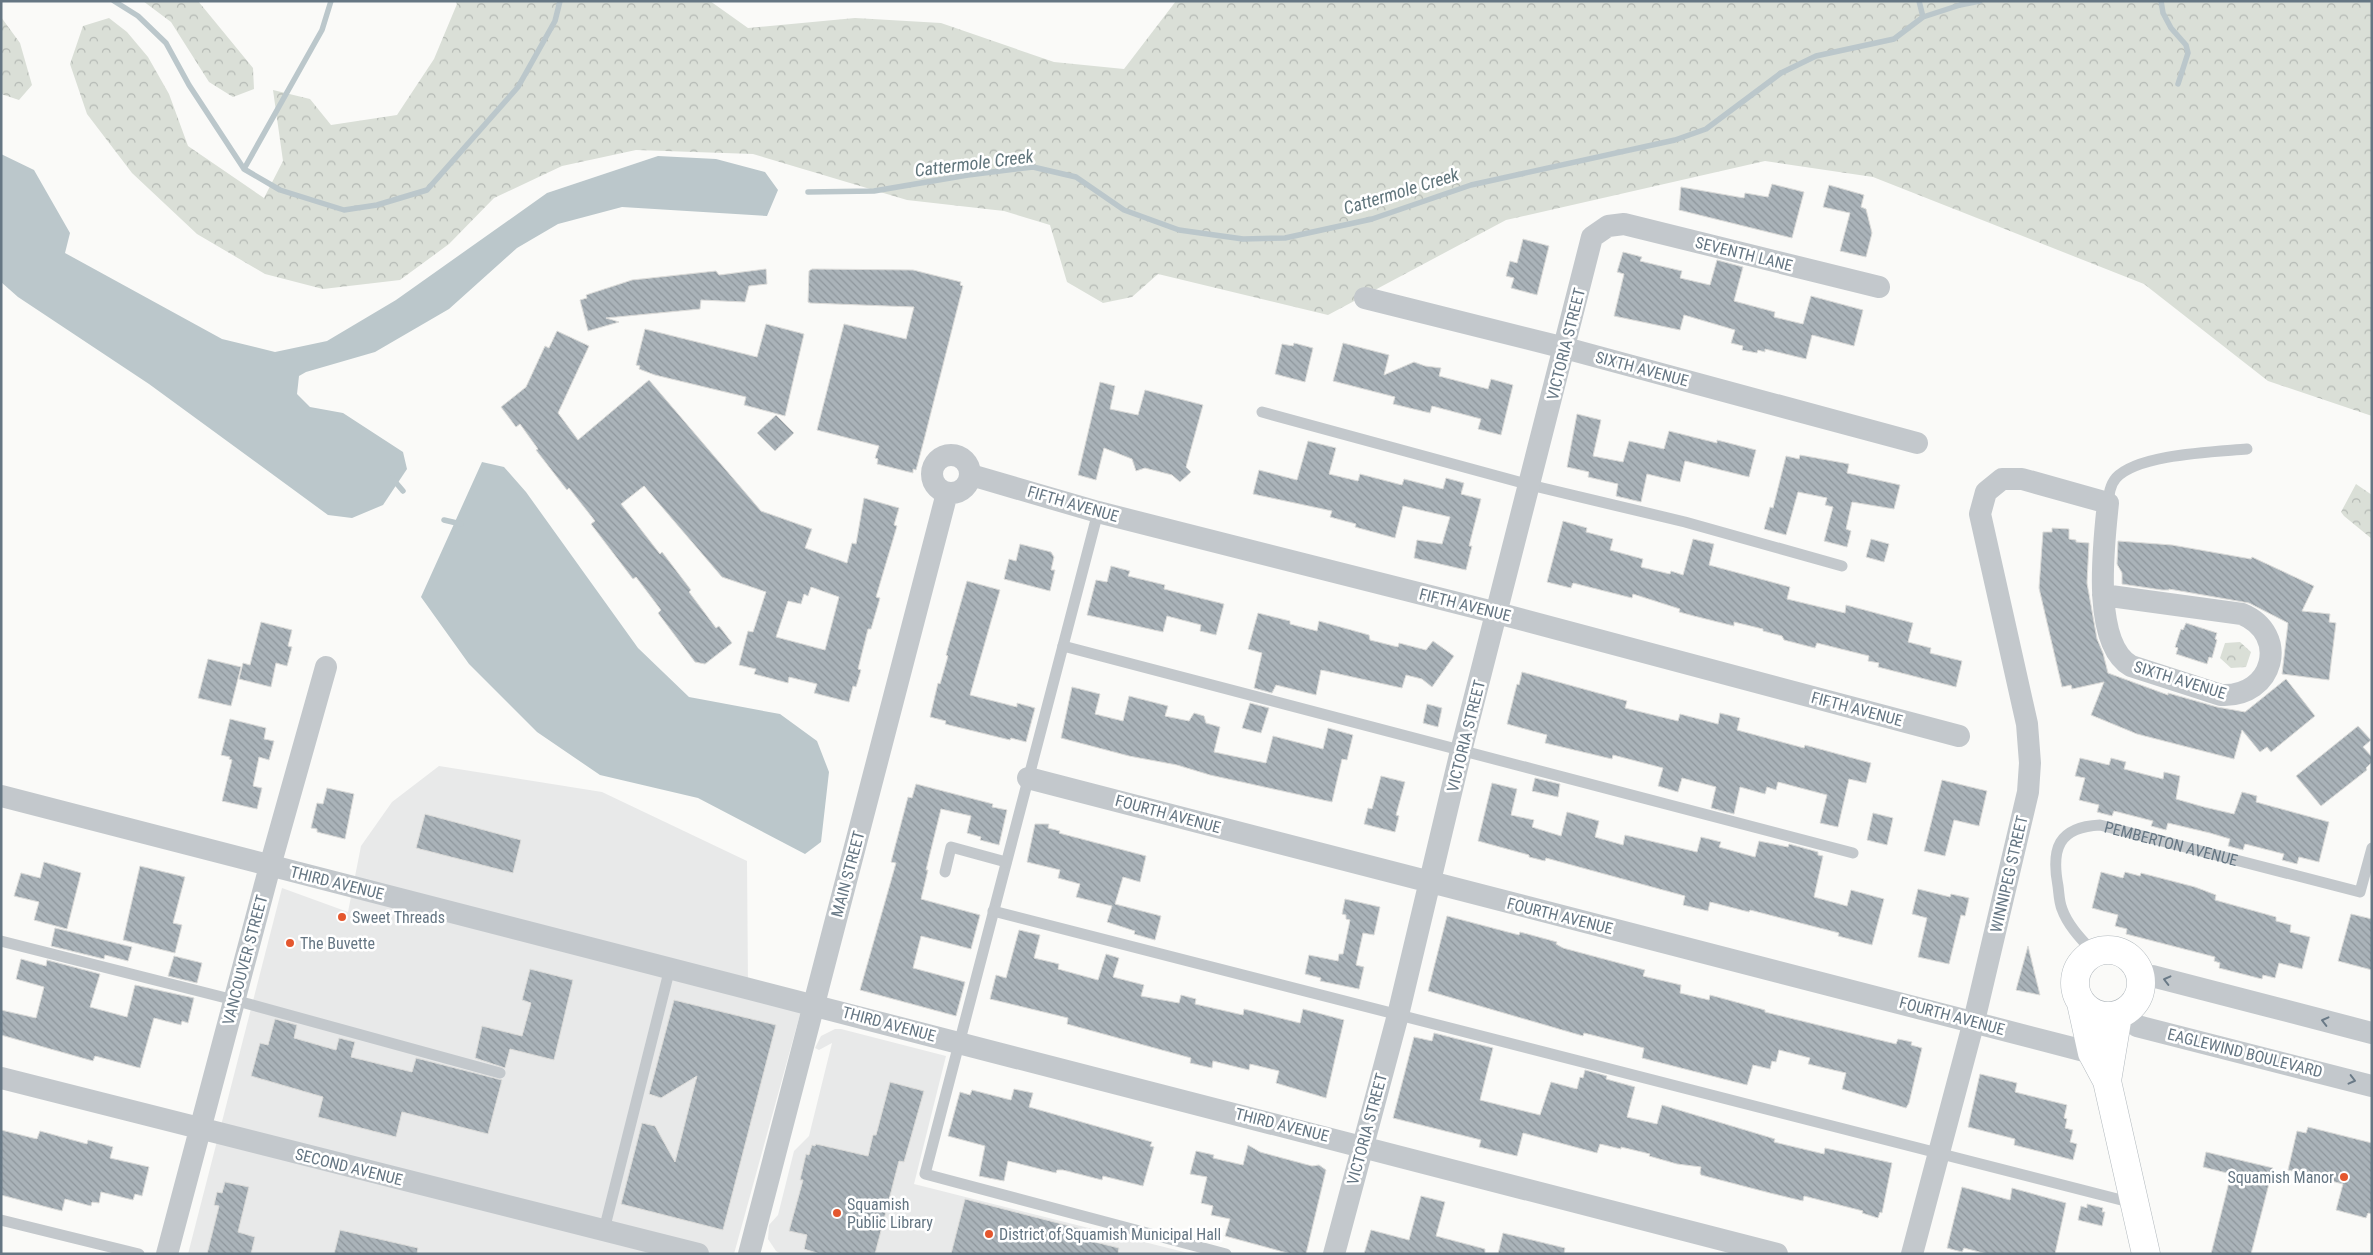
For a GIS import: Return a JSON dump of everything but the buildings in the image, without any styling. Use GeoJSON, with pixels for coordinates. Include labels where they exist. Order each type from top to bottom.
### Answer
{"type":"FeatureCollection","features":[{"type":"Feature","properties":{"kind":"street","name":"SEVENTH LANE"},"geometry":{"type":"LineString","coordinates":[[1608,226],[1624,224],[1879,287]]}},
{"type":"Feature","properties":{"kind":"street","name":"VICTORIA STREET"},"geometry":{"type":"LineString","coordinates":[[1334,1254],[1398,1015],[1461,751],[1498,613],[1592,237],[1608,226]]}},
{"type":"Feature","properties":{"kind":"street","name":"SIXTH AVENUE"},"geometry":{"type":"LineString","coordinates":[[1365,298],[1565,348],[1917,443]]}},
{"type":"Feature","properties":{"kind":"street"},"geometry":{"type":"LineString","coordinates":[[946,455],[958,456],[968,463],[971,475],[966,487],[960,492],[947,493],[936,486],[933,480],[933,468],[940,458],[946,455]]}},
{"type":"Feature","properties":{"kind":"street","name":"FIFTH AVENUE"},"geometry":{"type":"LineString","coordinates":[[971,475],[1098,512],[1498,613],[1959,736]]}},
{"type":"Feature","properties":{"kind":"street","name":"WINNIPEG STREET"},"geometry":{"type":"LineString","coordinates":[[1912,1254],[1974,1022],[2026,800],[2030,763],[2029,737],[2024,705],[1980,514],[1986,492],[2002,479],[2022,479],[2108,503]]}},
{"type":"Feature","properties":{"kind":"street","name":"MAIN STREET"},"geometry":{"type":"LineString","coordinates":[[749,1254],[947,493]]}},
{"type":"Feature","properties":{"kind":"street","name":"SIXTH AVENUE"},"geometry":{"type":"LineString","coordinates":[[2103,595],[2242,614],[2253,618],[2264,630],[2271,653],[2270,664],[2255,688],[2234,696],[2221,695],[2131,666],[2120,658],[2113,644],[2103,595],[2102,560],[2108,503]]}},
{"type":"Feature","properties":{"kind":"street","name":"VANCOUVER STREET"},"geometry":{"type":"LineString","coordinates":[[167,1254],[270,866],[326,667]]}},
{"type":"Feature","properties":{"kind":"street","name":"FOURTH AVENUE"},"geometry":{"type":"LineString","coordinates":[[1028,778],[2092,1053]]}},
{"type":"Feature","properties":{"kind":"street","name":"THIRD AVENUE"},"geometry":{"type":"LineString","coordinates":[[1,796],[1362,1145],[1777,1254]]}},
{"type":"Feature","properties":{"kind":"street"},"geometry":{"type":"LineString","coordinates":[[2082,1003],[2098,1015],[2120,1014],[2131,1007],[2138,998],[2141,988],[2141,977],[2138,967],[2123,953],[2104,950],[2094,953],[2080,966],[2076,975],[2075,985],[2082,1003],[2092,1053],[2107,1081],[2146,1254]]}},
{"type":"Feature","properties":{"kind":"street"},"geometry":{"type":"LineString","coordinates":[[2141,977],[2152,976],[2372,1033]]}},
{"type":"Feature","properties":{"kind":"street"},"geometry":{"type":"LineString","coordinates":[[2107,1081],[2120,1014]]}},
{"type":"Feature","properties":{"kind":"street","name":"EAGLEWIND BOULEVARD"},"geometry":{"type":"LineString","coordinates":[[2120,1014],[2137,1026],[2372,1086]]}},
{"type":"Feature","properties":{"kind":"street","name":"SECOND AVENUE"},"geometry":{"type":"LineString","coordinates":[[1,1078],[698,1254]]}},
{"type":"Feature","properties":{"kind":"lane"},"geometry":{"type":"LineString","coordinates":[[1262,412],[1530,485],[1684,522],[1842,566]]}},
{"type":"Feature","properties":{"kind":"lane"},"geometry":{"type":"LineString","coordinates":[[2108,503],[2110,486],[2117,477],[2125,470],[2153,459],[2247,449]]}},
{"type":"Feature","properties":{"kind":"lane"},"geometry":{"type":"LineString","coordinates":[[1098,512],[925,1174],[1226,1254]]}},
{"type":"Feature","properties":{"kind":"lane"},"geometry":{"type":"LineString","coordinates":[[1063,646],[1853,853]]}},
{"type":"Feature","properties":{"kind":"lane","name":"PEMBERTON AVENUE"},"geometry":{"type":"LineString","coordinates":[[2094,953],[2074,932],[2062,909],[2054,866],[2055,855],[2062,841],[2072,831],[2085,826],[2100,825],[2360,892],[2372,848]]}},
{"type":"Feature","properties":{"kind":"lane"},"geometry":{"type":"LineString","coordinates":[[945,872],[951,847],[1006,862]]}},
{"type":"Feature","properties":{"kind":"lane"},"geometry":{"type":"LineString","coordinates":[[993,911],[2135,1204]]}},
{"type":"Feature","properties":{"kind":"lane"},"geometry":{"type":"LineString","coordinates":[[1,941],[234,1000],[500,1073]]}},
{"type":"Feature","properties":{"kind":"lane"},"geometry":{"type":"LineString","coordinates":[[604,1230],[670,968]]}},
{"type":"Feature","properties":{"kind":"lane"},"geometry":{"type":"LineString","coordinates":[[1,1220],[139,1254]]}},
{"type":"Feature","properties":{"kind":"shaded area"},"geometry":{"type":"Polygon","coordinates":[[[1,154],[34,170],[70,233],[65,253],[222,339],[275,352],[327,341],[396,300],[547,193],[658,156],[716,159],[765,172],[778,190],[767,216],[622,207],[558,224],[517,248],[449,309],[375,352],[306,372],[299,376],[297,394],[310,407],[343,413],[403,452],[407,469],[383,505],[352,518],[328,515],[149,384],[18,297],[1,282],[1,154]]]}},
{"type":"Feature","properties":{"kind":"shaded area"},"geometry":{"type":"Polygon","coordinates":[[[482,462],[504,467],[526,492],[638,648],[689,697],[780,714],[817,741],[829,772],[821,842],[805,854],[698,798],[600,775],[537,732],[469,664],[421,597],[482,462]]]}},
{"type":"Feature","properties":{"kind":"shaded area"},"geometry":{"type":"Polygon","coordinates":[[[439,766],[602,792],[747,861],[748,986],[802,1007],[734,1254],[188,1254],[282,888],[348,912],[361,846],[392,802],[439,766]]]}},
{"type":"Feature","properties":{"kind":"shaded area"},"geometry":{"type":"Polygon","coordinates":[[[835,1029],[946,1056],[914,1184],[1192,1254],[781,1254],[776,1251],[768,1239],[769,1225],[778,1215],[794,1151],[809,1136],[832,1043],[819,1050],[815,1048],[821,1036],[835,1029]]]}},
{"type":"Feature","properties":{"kind":"green space"},"geometry":{"type":"Polygon","coordinates":[[[143,1],[198,1],[253,68],[254,89],[233,97],[209,82],[171,22],[143,1]]]}},
{"type":"Feature","properties":{"kind":"green space"},"geometry":{"type":"Polygon","coordinates":[[[455,1],[710,1],[748,28],[855,18],[941,23],[1054,62],[1124,69],[1176,1],[2372,1],[2372,416],[2268,381],[2144,284],[1873,177],[1765,161],[1506,220],[1328,315],[1158,274],[1132,297],[1103,303],[1067,282],[1050,225],[1004,211],[907,200],[753,154],[636,150],[562,166],[494,198],[449,244],[400,280],[323,289],[265,274],[197,234],[132,173],[87,114],[70,64],[83,26],[109,18],[127,32],[148,57],[169,94],[188,146],[264,198],[283,161],[273,90],[310,99],[331,125],[397,115],[434,59],[457,4],[455,1]]]}},
{"type":"Feature","properties":{"kind":"green space"},"geometry":{"type":"Polygon","coordinates":[[[1,17],[20,43],[32,85],[19,100],[1,94],[1,17]]]}},
{"type":"Feature","properties":{"kind":"green space"},"geometry":{"type":"Polygon","coordinates":[[[2356,484],[2372,495],[2372,539],[2341,512],[2356,484]]]}},
{"type":"Feature","properties":{"kind":"green space"},"geometry":{"type":"Polygon","coordinates":[[[2240,642],[2251,652],[2246,667],[2231,668],[2220,658],[2225,643],[2240,642]]]}},
{"type":"Feature","properties":{"kind":"waterway"},"geometry":{"type":"LineString","coordinates":[[114,1],[138,16],[166,43],[189,85],[244,169],[280,190],[344,210],[377,205],[427,190],[518,87],[555,21],[560,1]]}},
{"type":"Feature","properties":{"kind":"waterway"},"geometry":{"type":"LineString","coordinates":[[244,169],[322,30],[331,1]]}},
{"type":"Feature","properties":{"kind":"waterway"},"geometry":{"type":"LineString","coordinates":[[1919,1],[1923,17]]}},
{"type":"Feature","properties":{"kind":"waterway","name":"Cattermole Creek"},"geometry":{"type":"LineString","coordinates":[[808,192],[874,191],[968,175],[1033,167],[1076,177],[1124,210],[1179,230],[1243,239],[1285,238],[1372,219],[1471,185],[1675,140],[1706,129],[1781,73],[1816,56],[1894,39],[1923,17],[1960,5],[1980,1]]}},
{"type":"Feature","properties":{"kind":"waterway"},"geometry":{"type":"LineString","coordinates":[[2161,1],[2163,13],[2171,28],[2186,45],[2188,53],[2178,84]]}},
{"type":"Feature","properties":{"kind":"waterway"},"geometry":{"type":"LineString","coordinates":[[392,478],[403,491]]}},
{"type":"Feature","properties":{"kind":"waterway"},"geometry":{"type":"LineString","coordinates":[[444,520],[461,524]]}},
{"type":"Feature","properties":{"kind":"place","name":"Sweet Threads"},"geometry":{"type":"Point","coordinates":[342,917]}},
{"type":"Feature","properties":{"kind":"place","name":"The Buvette"},"geometry":{"type":"Point","coordinates":[290,943]}},
{"type":"Feature","properties":{"kind":"place","name":"Squamish Manor"},"geometry":{"type":"Point","coordinates":[2344,1177]}},
{"type":"Feature","properties":{"kind":"place","name":"Squamish Public Library"},"geometry":{"type":"Point","coordinates":[837,1213]}},
{"type":"Feature","properties":{"kind":"place","name":"District of Squamish Municipal Hall"},"geometry":{"type":"Point","coordinates":[989,1234]}}]}
